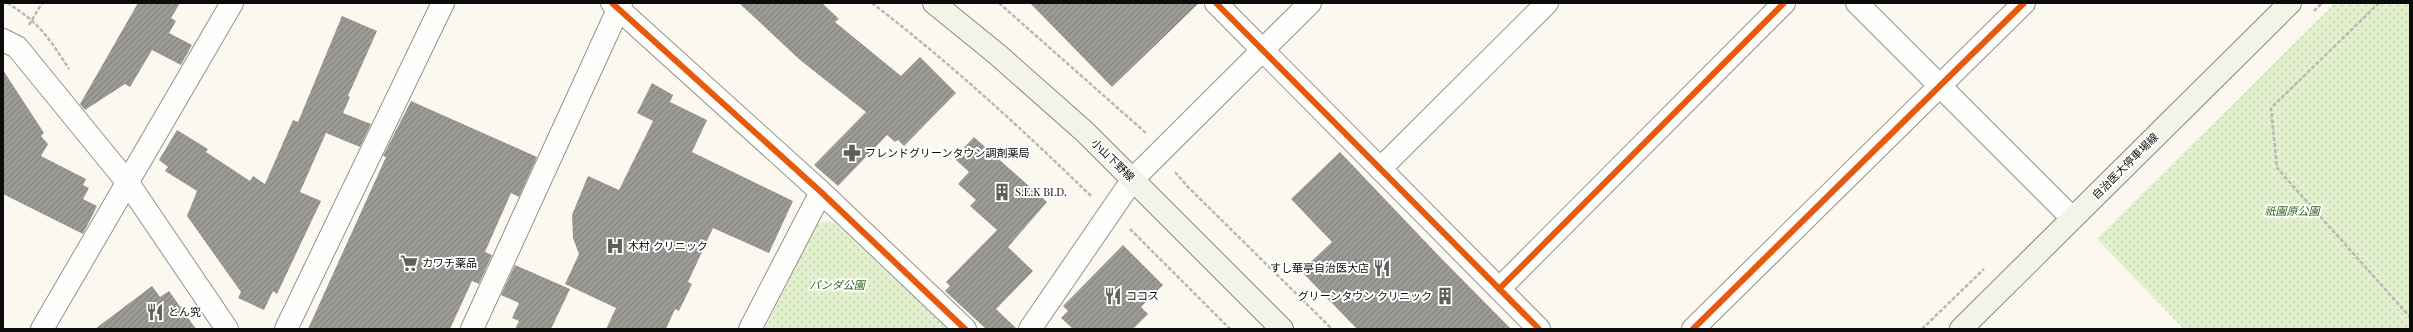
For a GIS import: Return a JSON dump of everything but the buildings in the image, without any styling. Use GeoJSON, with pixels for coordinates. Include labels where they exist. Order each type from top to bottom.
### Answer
{"type":"FeatureCollection","features":[{"type":"Feature","properties":{"kind":"main road","name":"小山下野線"},"geometry":{"type":"LineString","coordinates":[[934,3],[998,55],[1085,132],[1282,329]]}},
{"type":"Feature","properties":{"kind":"main road","name":"自治医大停車場線"},"geometry":{"type":"LineString","coordinates":[[1961,329],[2290,3]]}},
{"type":"Feature","properties":{"kind":"street"},"geometry":{"type":"LineString","coordinates":[[42,329],[232,3]]}},
{"type":"Feature","properties":{"kind":"street"},"geometry":{"type":"LineString","coordinates":[[286,329],[443,3]]}},
{"type":"Feature","properties":{"kind":"street"},"geometry":{"type":"LineString","coordinates":[[1216,3],[1539,329]]}},
{"type":"Feature","properties":{"kind":"street"},"geometry":{"type":"LineString","coordinates":[[1030,329],[1133,180],[1310,3]]}},
{"type":"Feature","properties":{"kind":"street"},"geometry":{"type":"LineString","coordinates":[[1380,169],[1547,3]]}},
{"type":"Feature","properties":{"kind":"street"},"geometry":{"type":"LineString","coordinates":[[1499,288],[1784,3]]}},
{"type":"Feature","properties":{"kind":"street"},"geometry":{"type":"LineString","coordinates":[[1857,3],[2072,218]]}},
{"type":"Feature","properties":{"kind":"street"},"geometry":{"type":"LineString","coordinates":[[1693,329],[2024,3]]}},
{"type":"Feature","properties":{"kind":"street"},"geometry":{"type":"LineString","coordinates":[[472,329],[617,4],[821,192],[965,329]]}},
{"type":"Feature","properties":{"kind":"street"},"geometry":{"type":"LineString","coordinates":[[3,40],[17,47],[128,183],[227,329]]}},
{"type":"Feature","properties":{"kind":"street"},"geometry":{"type":"LineString","coordinates":[[750,329],[821,192]]}},
{"type":"Feature","properties":{"kind":"path"},"geometry":{"type":"LineString","coordinates":[[32,20],[42,3]]}},
{"type":"Feature","properties":{"kind":"path"},"geometry":{"type":"LineString","coordinates":[[872,3],[928,46],[1044,150],[1094,199],[1112,211],[1230,329]]}},
{"type":"Feature","properties":{"kind":"path"},"geometry":{"type":"LineString","coordinates":[[999,3],[1146,133],[1187,186],[1332,329]]}},
{"type":"Feature","properties":{"kind":"path"},"geometry":{"type":"LineString","coordinates":[[2379,3],[2271,108],[2276,168],[2410,317]]}},
{"type":"Feature","properties":{"kind":"path"},"geometry":{"type":"LineString","coordinates":[[1922,329],[1988,264]]}},
{"type":"Feature","properties":{"kind":"green space","name":"祇園原公園"},"geometry":{"type":"Polygon","coordinates":[[[2335,3],[2410,3],[2410,329],[2184,329],[2097,239],[2335,3]]]}},
{"type":"Feature","properties":{"kind":"green space","name":"パンダ公園"},"geometry":{"type":"Polygon","coordinates":[[[823,222],[835,222],[948,329],[765,329],[815,226],[823,222]]]}},
{"type":"Feature","properties":{"kind":"cycle path"},"geometry":{"type":"LineString","coordinates":[[612,3],[821,192],[965,329]]}},
{"type":"Feature","properties":{"kind":"cycle path"},"geometry":{"type":"LineString","coordinates":[[1216,3],[1539,329]]}},
{"type":"Feature","properties":{"kind":"cycle path"},"geometry":{"type":"LineString","coordinates":[[1499,289],[1784,3]]}},
{"type":"Feature","properties":{"kind":"cycle path"},"geometry":{"type":"LineString","coordinates":[[1693,329],[2024,3]]}},
{"type":"Feature","properties":{"kind":"place","name":"フレンドグリーンタウン調剤薬局"},"geometry":{"type":"Point","coordinates":[852,153]}},
{"type":"Feature","properties":{"kind":"place","name":"S.E.K BLD."},"geometry":{"type":"Point","coordinates":[1002,192]}},
{"type":"Feature","properties":{"kind":"place","name":"木村 クリニック"},"geometry":{"type":"Point","coordinates":[615,246]}},
{"type":"Feature","properties":{"kind":"place","name":"カワチ薬品"},"geometry":{"type":"Point","coordinates":[409,263]}},
{"type":"Feature","properties":{"kind":"place","name":"すし華亭自治医大店"},"geometry":{"type":"Point","coordinates":[1382,268]}},
{"type":"Feature","properties":{"kind":"place","name":"ココス"},"geometry":{"type":"Point","coordinates":[1113,296]}},
{"type":"Feature","properties":{"kind":"place","name":"グリーンタウン クリニック"},"geometry":{"type":"Point","coordinates":[1445,296]}},
{"type":"Feature","properties":{"kind":"place","name":"とん究"},"geometry":{"type":"Point","coordinates":[155,312]}}]}
